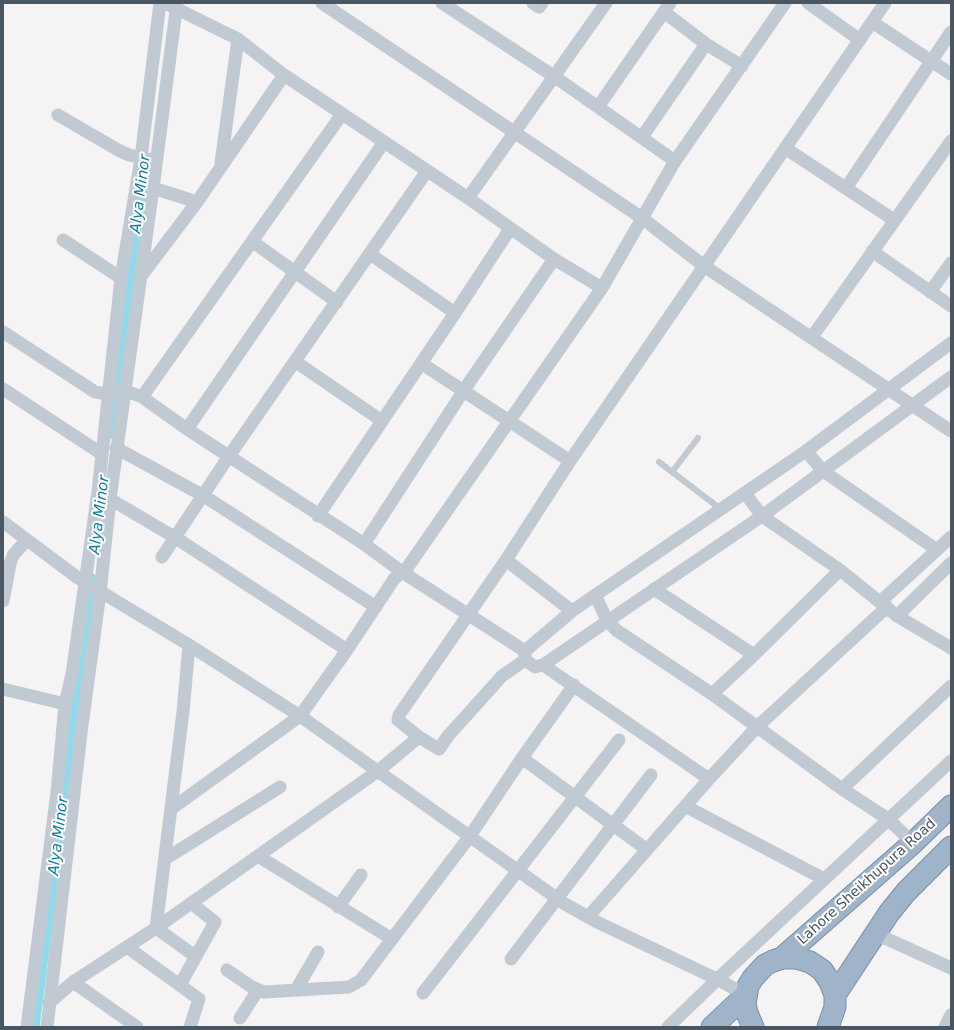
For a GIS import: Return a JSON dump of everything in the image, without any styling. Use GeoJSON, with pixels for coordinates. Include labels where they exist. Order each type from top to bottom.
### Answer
{"type":"FeatureCollection","features":[{"type":"Feature","properties":{"kind":"highway","name":"Lahore Sheikhupura Road"},"geometry":{"type":"LineString","coordinates":[[746,995],[748,986],[758,971],[773,961],[782,958],[913,843],[951,806]]}},
{"type":"Feature","properties":{"kind":"highway"},"geometry":{"type":"LineString","coordinates":[[835,995],[874,933],[906,892],[949,851]]}},
{"type":"Feature","properties":{"kind":"highway"},"geometry":{"type":"LineString","coordinates":[[782,958],[796,958],[810,962],[822,970],[830,982],[835,995],[835,1007],[828,1027]]}},
{"type":"Feature","properties":{"kind":"highway"},"geometry":{"type":"LineString","coordinates":[[712,1027],[746,995]]}},
{"type":"Feature","properties":{"kind":"highway"},"geometry":{"type":"LineString","coordinates":[[746,995],[747,1013],[753,1027]]}},
{"type":"Feature","properties":{"kind":"street"},"geometry":{"type":"LineString","coordinates":[[48,1027],[81,733],[100,593],[116,448],[154,188],[148,158],[160,3]]}},
{"type":"Feature","properties":{"kind":"street"},"geometry":{"type":"LineString","coordinates":[[442,3],[555,77],[676,162]]}},
{"type":"Feature","properties":{"kind":"street"},"geometry":{"type":"LineString","coordinates":[[533,3],[539,7],[542,3]]}},
{"type":"Feature","properties":{"kind":"street"},"geometry":{"type":"LineString","coordinates":[[468,198],[606,3]]}},
{"type":"Feature","properties":{"kind":"street"},"geometry":{"type":"LineString","coordinates":[[171,809],[300,716],[347,650],[394,579],[407,568],[602,288],[676,162],[785,3]]}},
{"type":"Feature","properties":{"kind":"street"},"geometry":{"type":"LineString","coordinates":[[808,3],[860,40]]}},
{"type":"Feature","properties":{"kind":"street"},"geometry":{"type":"LineString","coordinates":[[885,3],[570,461],[506,560],[467,613],[398,716],[398,720],[419,737],[437,749],[440,748],[448,736],[502,676],[572,611],[722,510],[806,451],[951,343]]}},
{"type":"Feature","properties":{"kind":"street"},"geometry":{"type":"LineString","coordinates":[[27,1027],[57,792],[65,704],[72,674],[102,454],[121,278],[148,158],[173,5],[238,39],[284,74],[427,172],[468,198],[510,229],[554,259],[602,288]]}},
{"type":"Feature","properties":{"kind":"street"},"geometry":{"type":"LineString","coordinates":[[328,5],[514,133],[642,218],[704,266],[951,431]]}},
{"type":"Feature","properties":{"kind":"street"},"geometry":{"type":"LineString","coordinates":[[598,107],[667,8],[706,44],[742,66]]}},
{"type":"Feature","properties":{"kind":"street"},"geometry":{"type":"LineString","coordinates":[[872,22],[951,74]]}},
{"type":"Feature","properties":{"kind":"street"},"geometry":{"type":"LineString","coordinates":[[846,188],[930,61],[951,32]]}},
{"type":"Feature","properties":{"kind":"street"},"geometry":{"type":"LineString","coordinates":[[221,164],[238,39]]}},
{"type":"Feature","properties":{"kind":"street"},"geometry":{"type":"LineString","coordinates":[[642,137],[706,44]]}},
{"type":"Feature","properties":{"kind":"street"},"geometry":{"type":"LineString","coordinates":[[140,278],[197,202],[221,164],[284,74]]}},
{"type":"Feature","properties":{"kind":"street"},"geometry":{"type":"LineString","coordinates":[[142,397],[342,114]]}},
{"type":"Feature","properties":{"kind":"street"},"geometry":{"type":"LineString","coordinates":[[58,115],[118,150],[148,158]]}},
{"type":"Feature","properties":{"kind":"street"},"geometry":{"type":"LineString","coordinates":[[812,337],[951,141]]}},
{"type":"Feature","properties":{"kind":"street"},"geometry":{"type":"LineString","coordinates":[[187,429],[384,142]]}},
{"type":"Feature","properties":{"kind":"street"},"geometry":{"type":"LineString","coordinates":[[786,148],[894,220]]}},
{"type":"Feature","properties":{"kind":"street"},"geometry":{"type":"LineString","coordinates":[[162,557],[204,496],[229,456],[296,362],[427,172]]}},
{"type":"Feature","properties":{"kind":"street"},"geometry":{"type":"LineString","coordinates":[[154,188],[197,202]]}},
{"type":"Feature","properties":{"kind":"street"},"geometry":{"type":"LineString","coordinates":[[318,516],[510,229]]}},
{"type":"Feature","properties":{"kind":"street"},"geometry":{"type":"LineString","coordinates":[[62,240],[121,278]]}},
{"type":"Feature","properties":{"kind":"street"},"geometry":{"type":"LineString","coordinates":[[253,242],[294,273],[337,302]]}},
{"type":"Feature","properties":{"kind":"street"},"geometry":{"type":"LineString","coordinates":[[872,251],[951,306]]}},
{"type":"Feature","properties":{"kind":"street"},"geometry":{"type":"LineString","coordinates":[[370,254],[455,313]]}},
{"type":"Feature","properties":{"kind":"street"},"geometry":{"type":"LineString","coordinates":[[364,544],[464,390],[554,259]]}},
{"type":"Feature","properties":{"kind":"street"},"geometry":{"type":"LineString","coordinates":[[930,292],[951,262]]}},
{"type":"Feature","properties":{"kind":"street"},"geometry":{"type":"LineString","coordinates":[[3,332],[95,392],[109,393],[124,390],[142,397],[187,429],[318,516],[364,544],[402,572],[467,613],[525,655],[535,666],[543,665],[607,620],[762,516],[951,377]]}},
{"type":"Feature","properties":{"kind":"street"},"geometry":{"type":"LineString","coordinates":[[296,362],[382,421]]}},
{"type":"Feature","properties":{"kind":"street"},"geometry":{"type":"LineString","coordinates":[[421,363],[510,420],[570,461]]}},
{"type":"Feature","properties":{"kind":"street"},"geometry":{"type":"LineString","coordinates":[[3,389],[102,454]]}},
{"type":"Feature","properties":{"kind":"street"},"geometry":{"type":"LineString","coordinates":[[116,448],[204,496],[376,607]]}},
{"type":"Feature","properties":{"kind":"street"},"geometry":{"type":"LineString","coordinates":[[806,451],[823,471],[937,550]]}},
{"type":"Feature","properties":{"kind":"street"},"geometry":{"type":"LineString","coordinates":[[745,493],[762,516],[840,570],[897,616],[949,644]]}},
{"type":"Feature","properties":{"kind":"street"},"geometry":{"type":"LineString","coordinates":[[110,498],[176,538],[347,650]]}},
{"type":"Feature","properties":{"kind":"street"},"geometry":{"type":"LineString","coordinates":[[3,522],[100,593],[189,645],[300,716],[557,898],[588,917],[717,979],[746,995]]}},
{"type":"Feature","properties":{"kind":"street"},"geometry":{"type":"LineString","coordinates":[[588,917],[646,849],[757,728],[951,537]]}},
{"type":"Feature","properties":{"kind":"street"},"geometry":{"type":"LineString","coordinates":[[3,601],[13,555],[27,540]]}},
{"type":"Feature","properties":{"kind":"street"},"geometry":{"type":"LineString","coordinates":[[506,560],[572,611]]}},
{"type":"Feature","properties":{"kind":"street"},"geometry":{"type":"LineString","coordinates":[[897,616],[951,563]]}},
{"type":"Feature","properties":{"kind":"street"},"geometry":{"type":"LineString","coordinates":[[712,694],[754,655],[840,570]]}},
{"type":"Feature","properties":{"kind":"street"},"geometry":{"type":"LineString","coordinates":[[654,589],[754,655]]}},
{"type":"Feature","properties":{"kind":"street"},"geometry":{"type":"LineString","coordinates":[[596,595],[607,620],[628,638],[712,694],[842,790],[888,819],[913,843]]}},
{"type":"Feature","properties":{"kind":"street"},"geometry":{"type":"LineString","coordinates":[[156,928],[189,645]]}},
{"type":"Feature","properties":{"kind":"street"},"geometry":{"type":"LineString","coordinates":[[543,665],[709,779]]}},
{"type":"Feature","properties":{"kind":"street"},"geometry":{"type":"LineString","coordinates":[[227,970],[258,990],[264,992],[349,987],[360,980],[470,836],[522,758],[574,685]]}},
{"type":"Feature","properties":{"kind":"street"},"geometry":{"type":"LineString","coordinates":[[842,790],[951,686]]}},
{"type":"Feature","properties":{"kind":"street"},"geometry":{"type":"LineString","coordinates":[[3,689],[65,704]]}},
{"type":"Feature","properties":{"kind":"street"},"geometry":{"type":"LineString","coordinates":[[50,1003],[73,982],[156,928],[378,771],[419,737]]}},
{"type":"Feature","properties":{"kind":"street"},"geometry":{"type":"LineString","coordinates":[[422,993],[619,740]]}},
{"type":"Feature","properties":{"kind":"street"},"geometry":{"type":"LineString","coordinates":[[522,758],[646,849]]}},
{"type":"Feature","properties":{"kind":"street"},"geometry":{"type":"LineString","coordinates":[[668,1027],[717,979],[951,761]]}},
{"type":"Feature","properties":{"kind":"street"},"geometry":{"type":"LineString","coordinates":[[512,959],[651,775]]}},
{"type":"Feature","properties":{"kind":"street"},"geometry":{"type":"LineString","coordinates":[[165,859],[280,787]]}},
{"type":"Feature","properties":{"kind":"street"},"geometry":{"type":"LineString","coordinates":[[685,806],[824,879]]}},
{"type":"Feature","properties":{"kind":"street"},"geometry":{"type":"LineString","coordinates":[[258,856],[338,907],[392,939]]}},
{"type":"Feature","properties":{"kind":"street"},"geometry":{"type":"LineString","coordinates":[[338,907],[361,875]]}},
{"type":"Feature","properties":{"kind":"street"},"geometry":{"type":"LineString","coordinates":[[180,985],[215,922],[191,903]]}},
{"type":"Feature","properties":{"kind":"street"},"geometry":{"type":"LineString","coordinates":[[156,928],[195,956]]}},
{"type":"Feature","properties":{"kind":"street"},"geometry":{"type":"LineString","coordinates":[[874,933],[951,968]]}},
{"type":"Feature","properties":{"kind":"street"},"geometry":{"type":"LineString","coordinates":[[127,947],[199,999],[190,1027]]}},
{"type":"Feature","properties":{"kind":"street"},"geometry":{"type":"LineString","coordinates":[[296,990],[318,952]]}},
{"type":"Feature","properties":{"kind":"street"},"geometry":{"type":"LineString","coordinates":[[73,982],[137,1027]]}},
{"type":"Feature","properties":{"kind":"street"},"geometry":{"type":"LineString","coordinates":[[240,1018],[258,990]]}},
{"type":"Feature","properties":{"kind":"street"},"geometry":{"type":"LineString","coordinates":[[945,1027],[951,1015]]}},
{"type":"Feature","properties":{"kind":"lane"},"geometry":{"type":"LineString","coordinates":[[672,472],[698,438]]}},
{"type":"Feature","properties":{"kind":"lane"},"geometry":{"type":"LineString","coordinates":[[659,462],[722,510]]}},
{"type":"Feature","properties":{"kind":"waterway","name":"Alya Minor"},"geometry":{"type":"LineString","coordinates":[[111,433],[141,192]]}},
{"type":"Feature","properties":{"kind":"waterway","name":"Alya Minor"},"geometry":{"type":"LineString","coordinates":[[34,1027],[92,579]]}}]}
